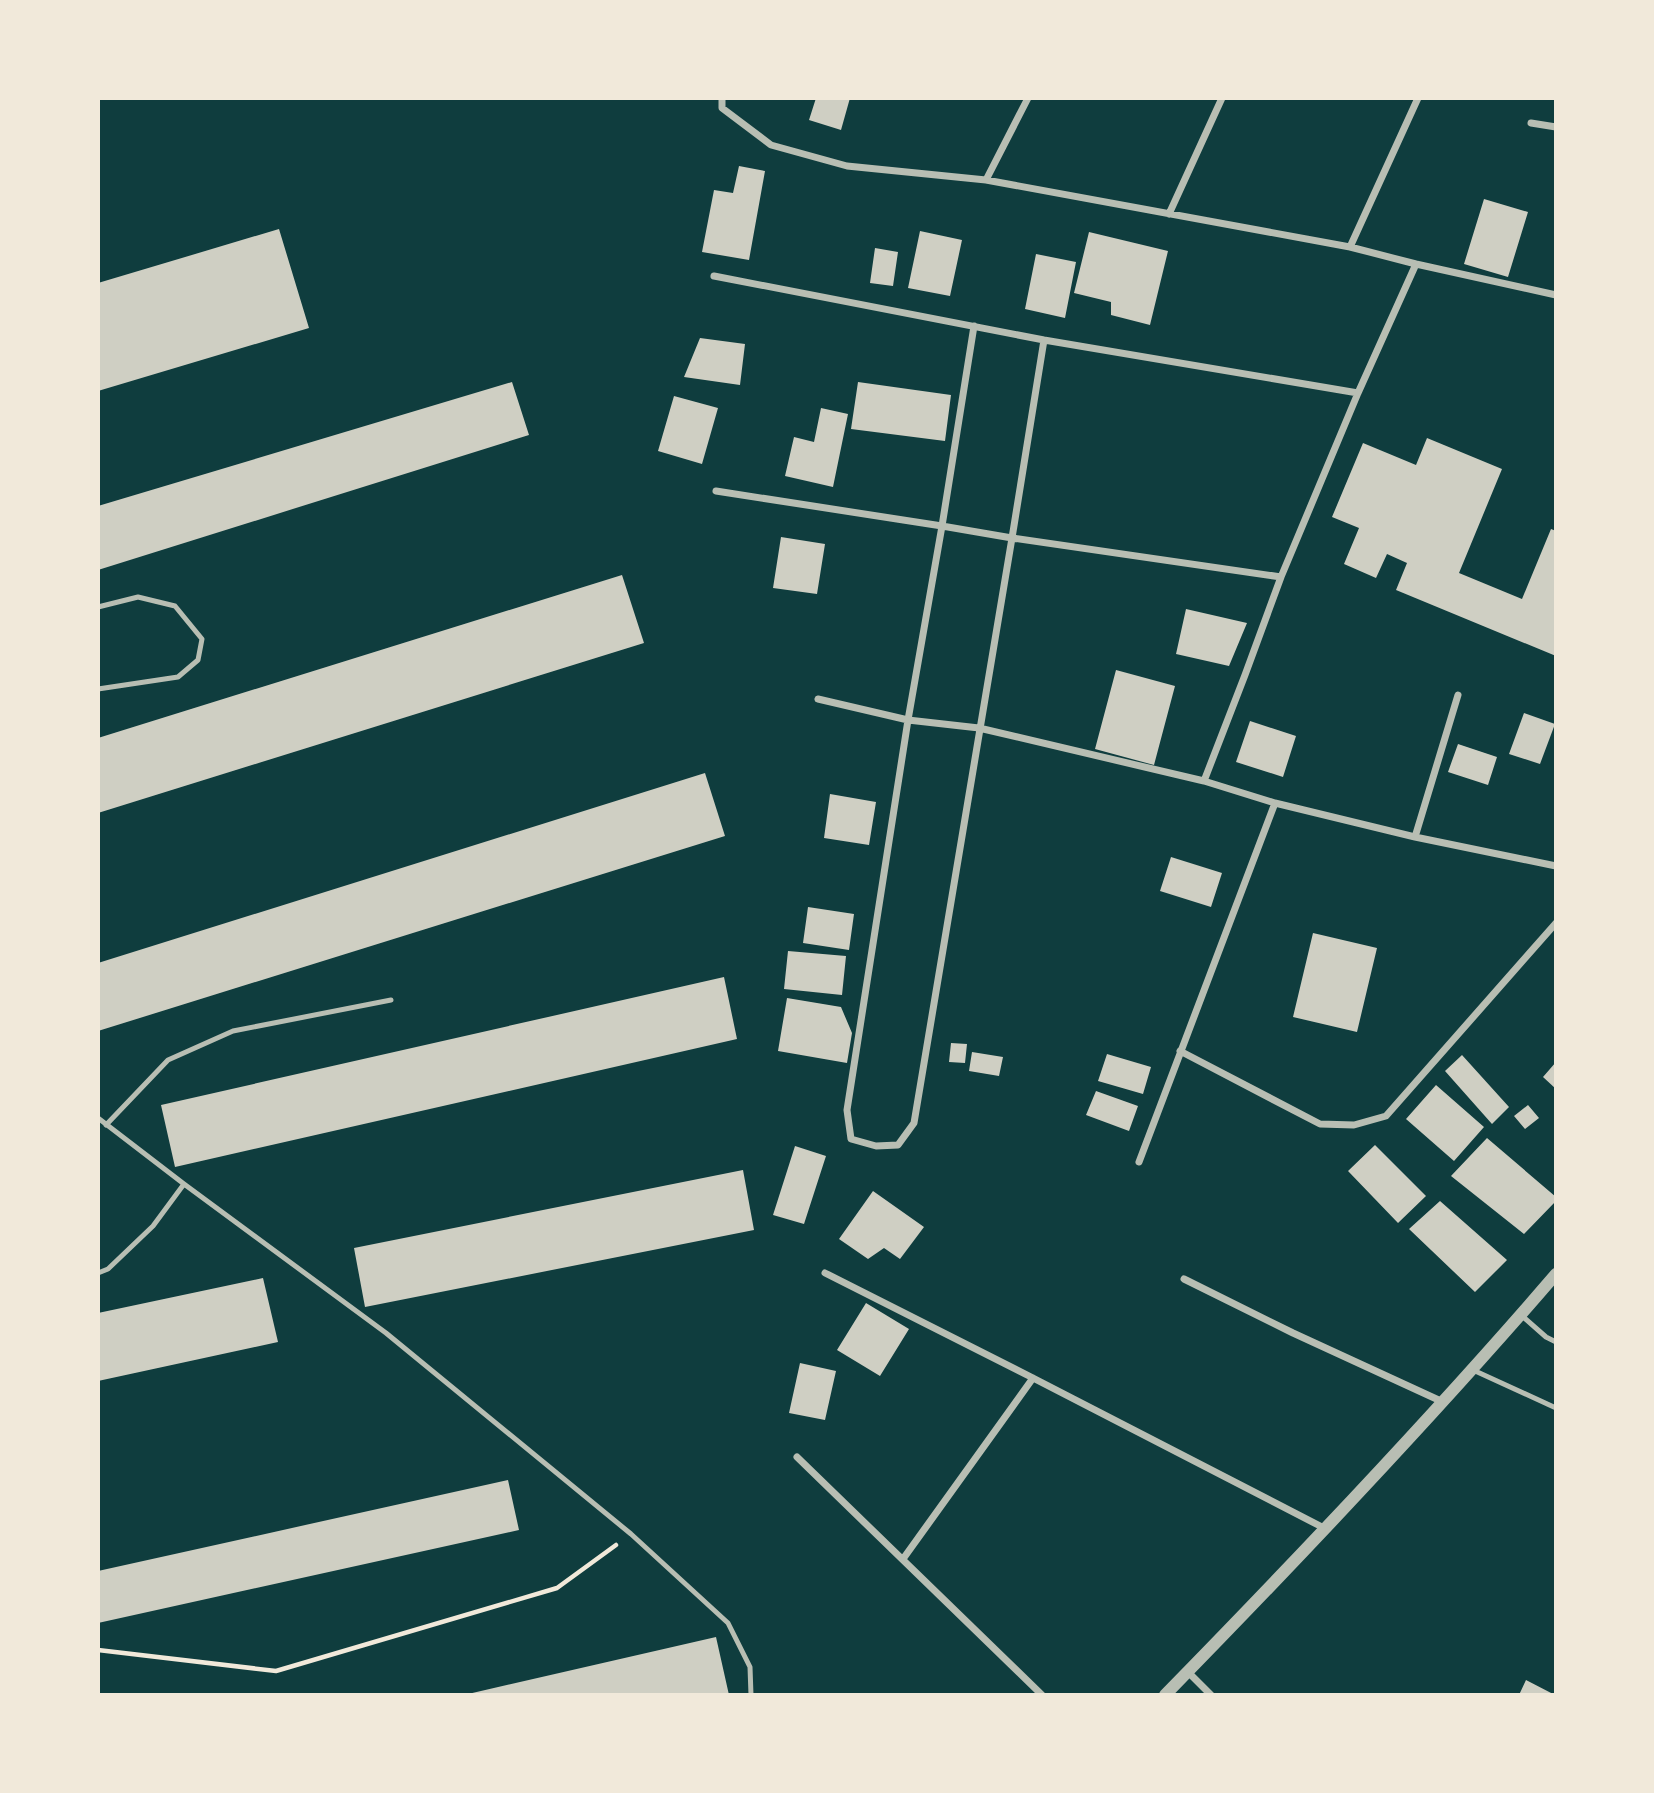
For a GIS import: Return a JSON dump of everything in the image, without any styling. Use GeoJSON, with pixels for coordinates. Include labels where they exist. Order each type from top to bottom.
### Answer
{"type":"FeatureCollection","features":[{"type":"Feature","properties":{"kind":"street"},"geometry":{"type":"LineString","coordinates":[[722,98],[722,108],[771,145],[847,166],[986,180],[1350,247],[1556,295]]}},
{"type":"Feature","properties":{"kind":"street"},"geometry":{"type":"LineString","coordinates":[[986,180],[1028,98]]}},
{"type":"Feature","properties":{"kind":"street"},"geometry":{"type":"LineString","coordinates":[[1169,214],[1222,98]]}},
{"type":"Feature","properties":{"kind":"street"},"geometry":{"type":"LineString","coordinates":[[1350,247],[1418,98]]}},
{"type":"Feature","properties":{"kind":"street"},"geometry":{"type":"LineString","coordinates":[[1531,123],[1556,127]]}},
{"type":"Feature","properties":{"kind":"street"},"geometry":{"type":"LineString","coordinates":[[1204,780],[1282,577],[1358,393],[1416,264]]}},
{"type":"Feature","properties":{"kind":"street"},"geometry":{"type":"LineString","coordinates":[[714,276],[1044,340],[1358,393]]}},
{"type":"Feature","properties":{"kind":"street"},"geometry":{"type":"LineString","coordinates":[[974,326],[943,526],[908,720],[847,1110],[851,1139],[876,1146],[898,1145],[914,1123],[1044,340]]}},
{"type":"Feature","properties":{"kind":"street"},"geometry":{"type":"LineString","coordinates":[[716,491],[1282,577]]}},
{"type":"Feature","properties":{"kind":"street"},"geometry":{"type":"LineString","coordinates":[[1415,837],[1458,695]]}},
{"type":"Feature","properties":{"kind":"street"},"geometry":{"type":"LineString","coordinates":[[818,699],[908,720],[979,728],[1204,780],[1275,803],[1415,837],[1556,866]]}},
{"type":"Feature","properties":{"kind":"street"},"geometry":{"type":"LineString","coordinates":[[1139,1163],[1275,803]]}},
{"type":"Feature","properties":{"kind":"street"},"geometry":{"type":"LineString","coordinates":[[1180,1051],[1320,1124],[1354,1125],[1385,1116],[1556,923]]}},
{"type":"Feature","properties":{"kind":"street"},"geometry":{"type":"LineString","coordinates":[[825,1273],[1326,1529]]}},
{"type":"Feature","properties":{"kind":"street"},"geometry":{"type":"LineString","coordinates":[[1166,1695],[1326,1529],[1556,1274]]}},
{"type":"Feature","properties":{"kind":"street"},"geometry":{"type":"LineString","coordinates":[[1184,1279],[1443,1402]]}},
{"type":"Feature","properties":{"kind":"street"},"geometry":{"type":"LineString","coordinates":[[904,1559],[1033,1378]]}},
{"type":"Feature","properties":{"kind":"street"},"geometry":{"type":"LineString","coordinates":[[797,1457],[1042,1695]]}},
{"type":"Feature","properties":{"kind":"street"},"geometry":{"type":"LineString","coordinates":[[1188,1672],[1212,1695]]}},
{"type":"Feature","properties":{"kind":"lane"},"geometry":{"type":"LineString","coordinates":[[98,607],[138,597],[175,607],[202,639],[198,660],[178,677],[98,690]]}},
{"type":"Feature","properties":{"kind":"lane"},"geometry":{"type":"LineString","coordinates":[[106,1125],[168,1060],[233,1031],[391,1000]]}},
{"type":"Feature","properties":{"kind":"lane"},"geometry":{"type":"LineString","coordinates":[[98,1118],[386,1333],[631,1534],[728,1623],[750,1667],[751,1695]]}},
{"type":"Feature","properties":{"kind":"lane"},"geometry":{"type":"LineString","coordinates":[[98,1273],[107,1269],[153,1226],[184,1184]]}},
{"type":"Feature","properties":{"kind":"lane"},"geometry":{"type":"LineString","coordinates":[[1521,1315],[1546,1337],[1556,1342]]}},
{"type":"Feature","properties":{"kind":"lane"},"geometry":{"type":"LineString","coordinates":[[1472,1370],[1556,1408]]}},
{"type":"Feature","properties":{"kind":"path"},"geometry":{"type":"LineString","coordinates":[[98,1650],[276,1671],[556,1588],[631,1534]]}},
{"type":"Feature","properties":{"kind":"building"},"geometry":{"type":"Polygon","coordinates":[[[816,98],[850,98],[841,130],[809,120],[816,98]]]}},
{"type":"Feature","properties":{"kind":"building"},"geometry":{"type":"Polygon","coordinates":[[[739,166],[765,171],[749,260],[702,252],[714,190],[733,193],[739,166]]]}},
{"type":"Feature","properties":{"kind":"building"},"geometry":{"type":"Polygon","coordinates":[[[1484,199],[1528,212],[1508,277],[1464,264],[1484,199]]]}},
{"type":"Feature","properties":{"kind":"building"},"geometry":{"type":"Polygon","coordinates":[[[279,229],[309,328],[98,391],[98,283],[279,229]]]}},
{"type":"Feature","properties":{"kind":"building"},"geometry":{"type":"Polygon","coordinates":[[[920,231],[962,240],[950,296],[908,288],[920,231]]]}},
{"type":"Feature","properties":{"kind":"building"},"geometry":{"type":"Polygon","coordinates":[[[1089,232],[1168,251],[1150,325],[1111,315],[1111,302],[1074,293],[1089,232]]]}},
{"type":"Feature","properties":{"kind":"building"},"geometry":{"type":"Polygon","coordinates":[[[875,248],[898,252],[893,286],[870,283],[875,248]]]}},
{"type":"Feature","properties":{"kind":"building"},"geometry":{"type":"Polygon","coordinates":[[[1036,254],[1076,262],[1065,318],[1025,309],[1036,254]]]}},
{"type":"Feature","properties":{"kind":"building"},"geometry":{"type":"Polygon","coordinates":[[[700,338],[745,344],[740,385],[684,377],[700,338]]]}},
{"type":"Feature","properties":{"kind":"building"},"geometry":{"type":"Polygon","coordinates":[[[512,382],[529,435],[98,570],[98,506],[512,382]]]}},
{"type":"Feature","properties":{"kind":"building"},"geometry":{"type":"Polygon","coordinates":[[[858,382],[951,395],[945,441],[851,429],[858,382]]]}},
{"type":"Feature","properties":{"kind":"building"},"geometry":{"type":"Polygon","coordinates":[[[674,396],[718,408],[702,464],[658,451],[674,396]]]}},
{"type":"Feature","properties":{"kind":"building"},"geometry":{"type":"Polygon","coordinates":[[[821,408],[848,414],[833,487],[785,476],[794,437],[814,442],[821,408]]]}},
{"type":"Feature","properties":{"kind":"building"},"geometry":{"type":"Polygon","coordinates":[[[1427,438],[1502,469],[1459,573],[1522,599],[1551,529],[1556,531],[1556,656],[1396,590],[1407,563],[1387,554],[1376,578],[1344,564],[1359,528],[1332,517],[1363,443],[1416,465],[1427,438]]]}},
{"type":"Feature","properties":{"kind":"building"},"geometry":{"type":"Polygon","coordinates":[[[781,537],[825,544],[817,594],[773,588],[781,537]]]}},
{"type":"Feature","properties":{"kind":"building"},"geometry":{"type":"Polygon","coordinates":[[[622,575],[644,643],[98,813],[98,738],[622,575]]]}},
{"type":"Feature","properties":{"kind":"building"},"geometry":{"type":"Polygon","coordinates":[[[1186,609],[1247,623],[1229,666],[1176,654],[1186,609]]]}},
{"type":"Feature","properties":{"kind":"building"},"geometry":{"type":"Polygon","coordinates":[[[1116,670],[1175,686],[1154,765],[1095,749],[1116,670]]]}},
{"type":"Feature","properties":{"kind":"building"},"geometry":{"type":"Polygon","coordinates":[[[1524,713],[1555,724],[1540,764],[1509,754],[1524,713]]]}},
{"type":"Feature","properties":{"kind":"building"},"geometry":{"type":"Polygon","coordinates":[[[1250,721],[1296,736],[1283,777],[1236,762],[1250,721]]]}},
{"type":"Feature","properties":{"kind":"building"},"geometry":{"type":"Polygon","coordinates":[[[1458,744],[1497,757],[1488,785],[1448,772],[1458,744]]]}},
{"type":"Feature","properties":{"kind":"building"},"geometry":{"type":"Polygon","coordinates":[[[705,773],[725,836],[98,1031],[98,963],[705,773]]]}},
{"type":"Feature","properties":{"kind":"building"},"geometry":{"type":"Polygon","coordinates":[[[830,794],[876,802],[869,845],[824,838],[830,794]]]}},
{"type":"Feature","properties":{"kind":"building"},"geometry":{"type":"Polygon","coordinates":[[[1171,857],[1222,873],[1211,907],[1160,891],[1171,857]]]}},
{"type":"Feature","properties":{"kind":"building"},"geometry":{"type":"Polygon","coordinates":[[[808,907],[854,914],[849,950],[803,943],[808,907]]]}},
{"type":"Feature","properties":{"kind":"building"},"geometry":{"type":"Polygon","coordinates":[[[1313,933],[1377,948],[1357,1032],[1293,1017],[1313,933]]]}},
{"type":"Feature","properties":{"kind":"building"},"geometry":{"type":"Polygon","coordinates":[[[788,951],[846,956],[842,995],[784,989],[788,951]]]}},
{"type":"Feature","properties":{"kind":"building"},"geometry":{"type":"Polygon","coordinates":[[[724,977],[737,1039],[175,1167],[161,1105],[724,977]]]}},
{"type":"Feature","properties":{"kind":"building"},"geometry":{"type":"Polygon","coordinates":[[[787,998],[841,1007],[852,1033],[847,1063],[778,1051],[787,998]]]}},
{"type":"Feature","properties":{"kind":"building"},"geometry":{"type":"Polygon","coordinates":[[[951,1043],[967,1044],[965,1063],[949,1062],[951,1043]]]}},
{"type":"Feature","properties":{"kind":"building"},"geometry":{"type":"Polygon","coordinates":[[[972,1052],[1003,1057],[999,1076],[969,1071],[972,1052]]]}},
{"type":"Feature","properties":{"kind":"building"},"geometry":{"type":"Polygon","coordinates":[[[1107,1054],[1151,1067],[1143,1094],[1098,1081],[1107,1054]]]}},
{"type":"Feature","properties":{"kind":"building"},"geometry":{"type":"Polygon","coordinates":[[[1462,1055],[1509,1107],[1492,1124],[1445,1071],[1462,1055]]]}},
{"type":"Feature","properties":{"kind":"building"},"geometry":{"type":"Polygon","coordinates":[[[1556,1062],[1556,1089],[1543,1077],[1556,1062]]]}},
{"type":"Feature","properties":{"kind":"building"},"geometry":{"type":"Polygon","coordinates":[[[1436,1085],[1484,1127],[1454,1161],[1406,1119],[1436,1085]]]}},
{"type":"Feature","properties":{"kind":"building"},"geometry":{"type":"Polygon","coordinates":[[[1096,1091],[1138,1106],[1129,1131],[1086,1115],[1096,1091]]]}},
{"type":"Feature","properties":{"kind":"building"},"geometry":{"type":"Polygon","coordinates":[[[1528,1105],[1539,1118],[1525,1129],[1514,1116],[1528,1105]]]}},
{"type":"Feature","properties":{"kind":"building"},"geometry":{"type":"Polygon","coordinates":[[[1487,1138],[1556,1197],[1556,1201],[1524,1234],[1451,1176],[1487,1138]]]}},
{"type":"Feature","properties":{"kind":"building"},"geometry":{"type":"Polygon","coordinates":[[[1375,1145],[1426,1196],[1398,1223],[1348,1171],[1375,1145]]]}},
{"type":"Feature","properties":{"kind":"building"},"geometry":{"type":"Polygon","coordinates":[[[795,1146],[826,1156],[804,1224],[773,1215],[795,1146]]]}},
{"type":"Feature","properties":{"kind":"building"},"geometry":{"type":"Polygon","coordinates":[[[743,1170],[754,1230],[365,1307],[354,1248],[743,1170]]]}},
{"type":"Feature","properties":{"kind":"building"},"geometry":{"type":"Polygon","coordinates":[[[873,1191],[924,1227],[900,1259],[884,1248],[868,1259],[839,1239],[873,1191]]]}},
{"type":"Feature","properties":{"kind":"building"},"geometry":{"type":"Polygon","coordinates":[[[1440,1201],[1507,1260],[1475,1292],[1409,1229],[1440,1201]]]}},
{"type":"Feature","properties":{"kind":"building"},"geometry":{"type":"Polygon","coordinates":[[[263,1278],[278,1342],[98,1381],[98,1313],[263,1278]]]}},
{"type":"Feature","properties":{"kind":"building"},"geometry":{"type":"Polygon","coordinates":[[[866,1303],[909,1329],[880,1376],[837,1350],[866,1303]]]}},
{"type":"Feature","properties":{"kind":"building"},"geometry":{"type":"Polygon","coordinates":[[[800,1363],[836,1371],[825,1420],[789,1413],[800,1363]]]}},
{"type":"Feature","properties":{"kind":"building"},"geometry":{"type":"Polygon","coordinates":[[[508,1480],[519,1530],[98,1623],[98,1571],[508,1480]]]}},
{"type":"Feature","properties":{"kind":"building"},"geometry":{"type":"Polygon","coordinates":[[[716,1637],[729,1695],[468,1695],[468,1694],[716,1637]]]}},
{"type":"Feature","properties":{"kind":"building"},"geometry":{"type":"Polygon","coordinates":[[[1526,1680],[1555,1695],[1519,1695],[1526,1680]]]}}]}
